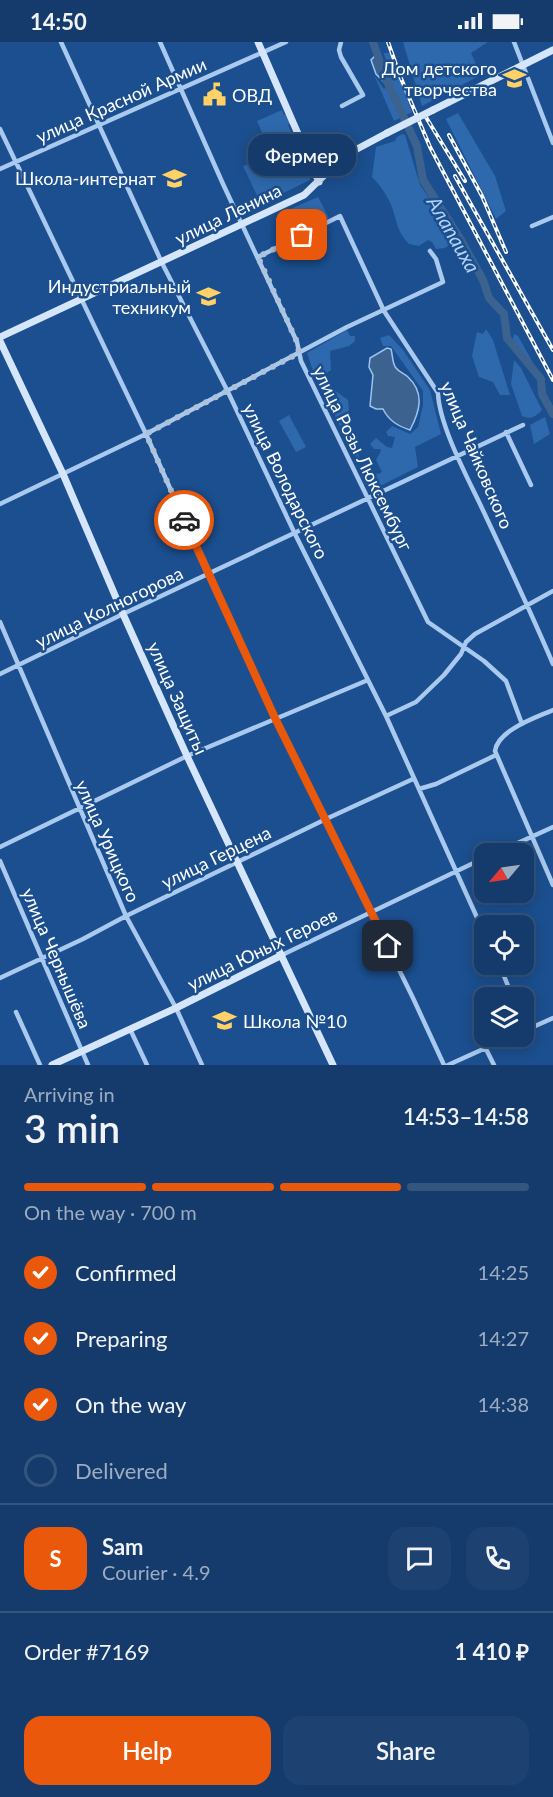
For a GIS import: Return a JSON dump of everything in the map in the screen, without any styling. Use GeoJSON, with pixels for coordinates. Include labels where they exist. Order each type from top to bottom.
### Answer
{"type":"FeatureCollection","features":[{"type":"Feature","properties":{"kind":"street","name":"улица Володарского"},"geometry":{"type":"LineString","coordinates":[[61,42],[162,262],[386,716],[476,915]]}},
{"type":"Feature","properties":{"kind":"street","name":"улица Розы Люксембург"},"geometry":{"type":"LineString","coordinates":[[160,42],[297,342],[300,361],[428,622],[506,681],[522,724]]}},
{"type":"Feature","properties":{"kind":"street"},"geometry":{"type":"LineString","coordinates":[[258,42],[319,182]]}},
{"type":"Feature","properties":{"kind":"street","name":"улица Красной Армии"},"geometry":{"type":"LineString","coordinates":[[0,169],[286,42]]}},
{"type":"Feature","properties":{"kind":"street"},"geometry":{"type":"LineString","coordinates":[[341,42],[339,50],[341,57],[363,95],[342,106]]}},
{"type":"Feature","properties":{"kind":"street"},"geometry":{"type":"LineString","coordinates":[[514,42],[553,143]]}},
{"type":"Feature","properties":{"kind":"street","name":"улица Ленина"},"geometry":{"type":"LineString","coordinates":[[0,339],[304,195],[344,156],[553,50]]}},
{"type":"Feature","properties":{"kind":"street"},"geometry":{"type":"LineString","coordinates":[[0,129],[146,434],[275,718],[446,1065],[490,1047]]}},
{"type":"Feature","properties":{"kind":"street"},"geometry":{"type":"LineString","coordinates":[[306,153],[322,169],[332,166]]}},
{"type":"Feature","properties":{"kind":"street","name":"улица Чайковского"},"geometry":{"type":"LineString","coordinates":[[258,257],[340,216],[384,311],[438,393],[438,403],[457,455],[527,603],[553,664]]}},
{"type":"Feature","properties":{"kind":"street"},"geometry":{"type":"LineString","coordinates":[[532,226],[553,217]]}},
{"type":"Feature","properties":{"kind":"street"},"geometry":{"type":"LineString","coordinates":[[0,504],[146,434],[347,327],[443,282],[436,259],[430,251]]}},
{"type":"Feature","properties":{"kind":"street","name":"улица Защиты"},"geometry":{"type":"LineString","coordinates":[[0,339],[63,474],[187,756],[333,1065]]}},
{"type":"Feature","properties":{"kind":"street","name":"улица Колногорова"},"geometry":{"type":"LineString","coordinates":[[0,675],[123,614],[523,425]]}},
{"type":"Feature","properties":{"kind":"street"},"geometry":{"type":"LineString","coordinates":[[506,432],[531,484]]}},
{"type":"Feature","properties":{"kind":"street"},"geometry":{"type":"LineString","coordinates":[[386,716],[416,702],[444,675],[475,634],[527,603],[553,591]]}},
{"type":"Feature","properties":{"kind":"street","name":"улица Урицкого"},"geometry":{"type":"LineString","coordinates":[[0,622],[126,916],[176,1008],[202,1065]]}},
{"type":"Feature","properties":{"kind":"street"},"geometry":{"type":"LineString","coordinates":[[0,847],[187,756],[368,680]]}},
{"type":"Feature","properties":{"kind":"street"},"geometry":{"type":"LineString","coordinates":[[553,711],[522,724],[501,738],[496,747],[496,755],[553,885]]}},
{"type":"Feature","properties":{"kind":"street"},"geometry":{"type":"LineString","coordinates":[[419,789],[445,780],[496,755]]}},
{"type":"Feature","properties":{"kind":"street","name":"улица Герцена"},"geometry":{"type":"LineString","coordinates":[[0,978],[413,779]]}},
{"type":"Feature","properties":{"kind":"street"},"geometry":{"type":"LineString","coordinates":[[518,843],[553,827]]}},
{"type":"Feature","properties":{"kind":"street","name":"улица Чернышёва"},"geometry":{"type":"LineString","coordinates":[[0,861],[88,1065]]}},
{"type":"Feature","properties":{"kind":"street","name":"улица Юных Героев"},"geometry":{"type":"LineString","coordinates":[[52,1065],[176,1008],[474,862]]}},
{"type":"Feature","properties":{"kind":"street"},"geometry":{"type":"LineString","coordinates":[[16,1012],[40,1065]]}},
{"type":"Feature","properties":{"kind":"street"},"geometry":{"type":"LineString","coordinates":[[534,1026],[553,1018]]}},
{"type":"Feature","properties":{"kind":"street"},"geometry":{"type":"LineString","coordinates":[[130,1029],[147,1065]]}},
{"type":"Feature","properties":{"kind":"street"},"geometry":{"type":"LineString","coordinates":[[486,1049],[494,1065]]}},
{"type":"Feature","properties":{"kind":"shaded area"},"geometry":{"type":"Polygon","coordinates":[[[403,42],[488,42],[471,53],[481,75],[422,106],[403,42]]]}},
{"type":"Feature","properties":{"kind":"shaded area"},"geometry":{"type":"Polygon","coordinates":[[[384,53],[390,53],[412,112],[394,121],[374,75],[384,89],[391,83],[384,53]]]}},
{"type":"Feature","properties":{"kind":"shaded area"},"geometry":{"type":"Polygon","coordinates":[[[377,54],[387,74],[389,87],[376,74],[371,60],[377,54]]]}},
{"type":"Feature","properties":{"kind":"shaded area"},"geometry":{"type":"Polygon","coordinates":[[[282,110],[284,115],[287,113],[291,123],[288,125],[310,180],[261,204],[243,166],[257,160],[249,144],[264,137],[257,121],[282,110]]]}},
{"type":"Feature","properties":{"kind":"shaded area"},"geometry":{"type":"Polygon","coordinates":[[[458,113],[495,176],[506,211],[496,219],[446,119],[458,113]]]}},
{"type":"Feature","properties":{"kind":"shaded area"},"geometry":{"type":"Polygon","coordinates":[[[402,134],[405,135],[420,185],[455,234],[455,240],[445,248],[436,249],[428,240],[419,246],[409,244],[400,232],[387,197],[372,177],[376,147],[395,141],[402,134]]]}},
{"type":"Feature","properties":{"kind":"shaded area"},"geometry":{"type":"Polygon","coordinates":[[[318,197],[329,218],[291,237],[279,214],[318,197]]]}},
{"type":"Feature","properties":{"kind":"shaded area"},"geometry":{"type":"Polygon","coordinates":[[[486,329],[493,340],[510,395],[500,395],[493,382],[479,377],[472,356],[477,332],[483,334],[486,329]]]}},
{"type":"Feature","properties":{"kind":"shaded area"},"geometry":{"type":"Polygon","coordinates":[[[347,330],[350,336],[355,336],[355,341],[349,346],[330,351],[331,370],[324,375],[313,371],[307,353],[347,330]]]}},
{"type":"Feature","properties":{"kind":"shaded area"},"geometry":{"type":"Polygon","coordinates":[[[514,334],[518,336],[537,370],[531,372],[511,346],[514,334]]]}},
{"type":"Feature","properties":{"kind":"shaded area"},"geometry":{"type":"Polygon","coordinates":[[[389,335],[403,350],[430,390],[441,434],[415,447],[418,467],[370,491],[360,474],[364,471],[378,474],[382,472],[376,460],[381,451],[374,449],[370,444],[376,438],[387,447],[392,448],[395,437],[388,436],[386,432],[392,426],[410,434],[418,427],[423,405],[423,391],[391,346],[383,346],[380,338],[389,335]]]}},
{"type":"Feature","properties":{"kind":"shaded area"},"geometry":{"type":"Polygon","coordinates":[[[387,348],[391,349],[396,368],[413,383],[419,396],[418,409],[410,430],[394,422],[383,409],[370,406],[373,375],[369,367],[370,358],[387,348]]]}},
{"type":"Feature","properties":{"kind":"shaded area"},"geometry":{"type":"Polygon","coordinates":[[[514,360],[521,368],[542,410],[533,417],[522,416],[511,384],[514,360]]]}},
{"type":"Feature","properties":{"kind":"shaded area"},"geometry":{"type":"Polygon","coordinates":[[[314,374],[322,378],[328,392],[333,389],[348,400],[350,436],[360,458],[356,457],[314,374]]]}},
{"type":"Feature","properties":{"kind":"shaded area"},"geometry":{"type":"Polygon","coordinates":[[[289,415],[306,447],[296,452],[279,421],[289,415]]]}},
{"type":"Feature","properties":{"kind":"shaded area"},"geometry":{"type":"Polygon","coordinates":[[[545,417],[550,434],[534,444],[530,425],[545,417]]]}},
{"type":"Feature","properties":{"kind":"waterway","name":"Алапаиха"},"geometry":{"type":"LineString","coordinates":[[373,42],[380,62]]}},
{"type":"Feature","properties":{"kind":"waterway","name":"Алапаиха"},"geometry":{"type":"LineString","coordinates":[[385,77],[417,146],[423,180],[461,240],[483,280],[489,298],[504,314],[507,338],[541,379],[542,394],[553,414]]}},
{"type":"Feature","properties":{"kind":"railway"},"geometry":{"type":"LineString","coordinates":[[388,42],[430,147],[553,380]]}},
{"type":"Feature","properties":{"kind":"railway"},"geometry":{"type":"LineString","coordinates":[[424,114],[465,181]]}},
{"type":"Feature","properties":{"kind":"railway"},"geometry":{"type":"LineString","coordinates":[[449,135],[482,196],[506,252]]}},
{"type":"Feature","properties":{"kind":"railway"},"geometry":{"type":"LineString","coordinates":[[455,176],[553,350]]}},
{"type":"Feature","properties":{"kind":"way so far"},"geometry":{"type":"LineString","coordinates":[[184,520],[146,434],[299,353],[297,342],[258,257],[302,235]]}},
{"type":"Feature","properties":{"kind":"place","name":"Дом детского творчества"},"geometry":{"type":"Point","coordinates":[515,78]}},
{"type":"Feature","properties":{"kind":"place","name":"ОВД"},"geometry":{"type":"Point","coordinates":[214,95]}},
{"type":"Feature","properties":{"kind":"place","name":"Школа-интернат"},"geometry":{"type":"Point","coordinates":[174,178]}},
{"type":"Feature","properties":{"kind":"place","name":"Фермер"},"geometry":{"type":"Point","coordinates":[302,235]}},
{"type":"Feature","properties":{"kind":"place","name":"Индустриальный техникум"},"geometry":{"type":"Point","coordinates":[209,296]}},
{"type":"Feature","properties":{"kind":"place","name":"Школа №10"},"geometry":{"type":"Point","coordinates":[225,1021]}},
{"type":"Feature","properties":{"kind":"route"},"geometry":{"type":"LineString","coordinates":[[184,520],[275,718],[388,946]]}}]}
